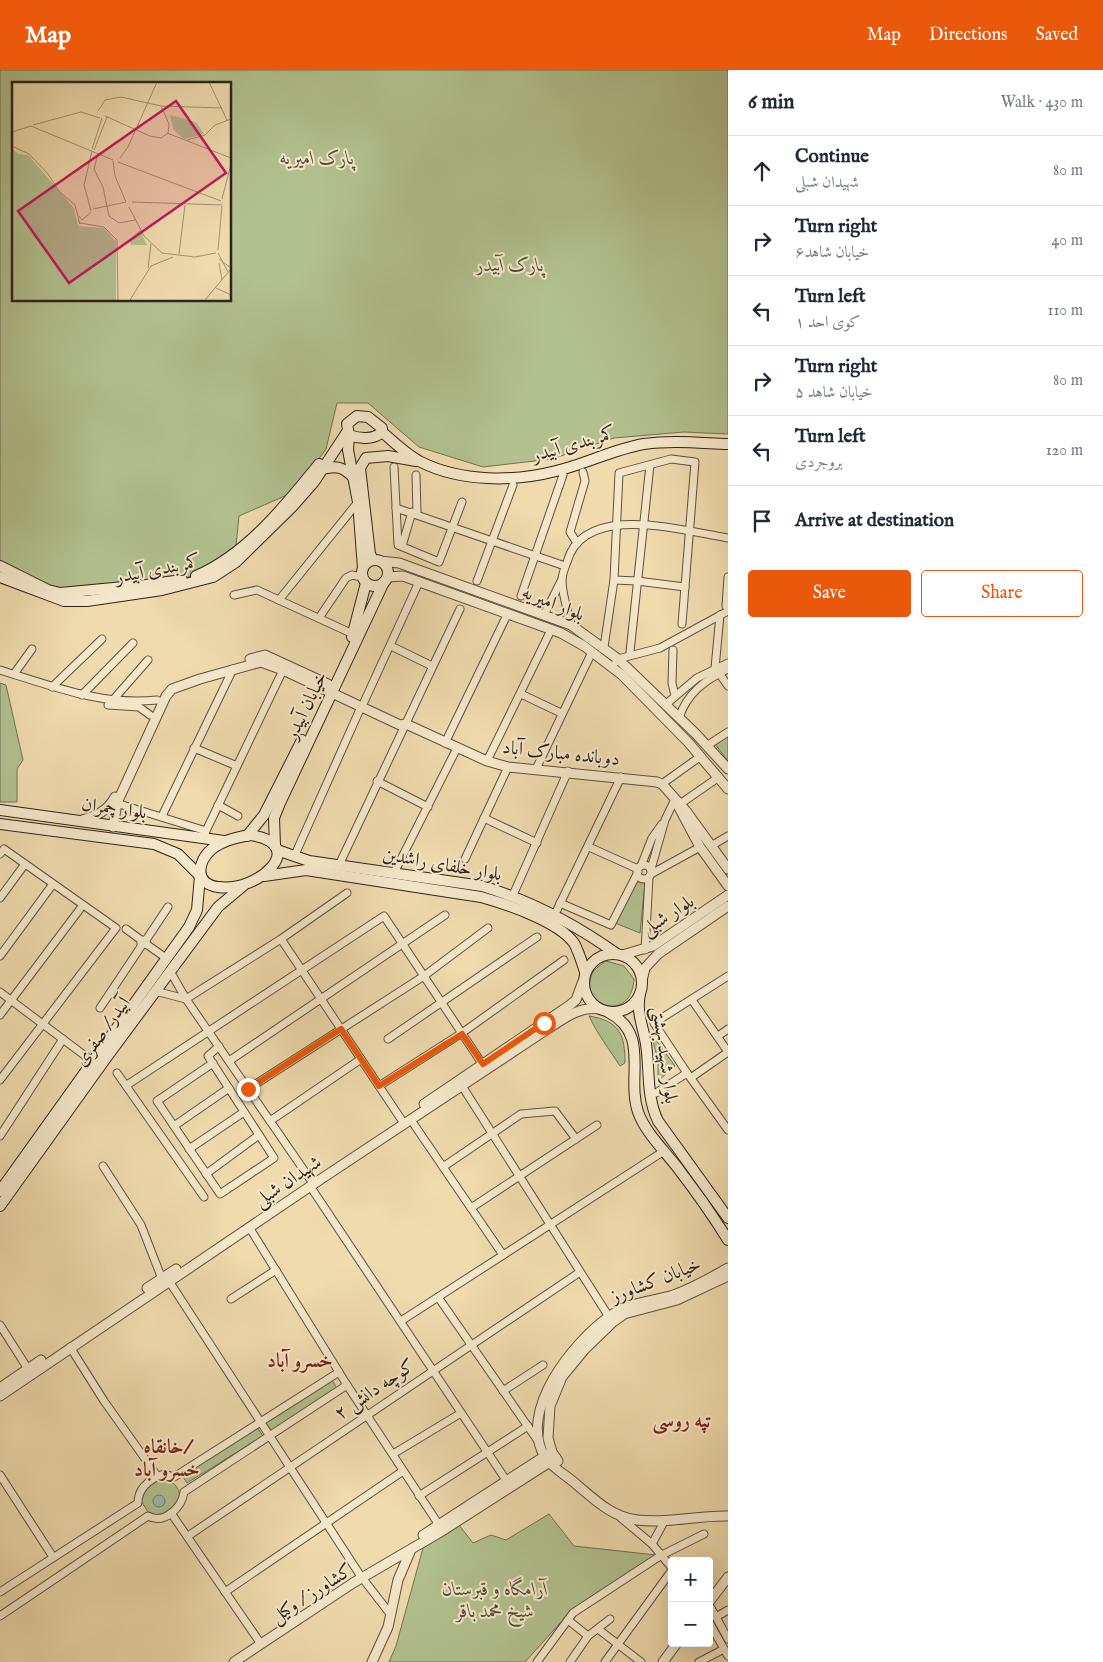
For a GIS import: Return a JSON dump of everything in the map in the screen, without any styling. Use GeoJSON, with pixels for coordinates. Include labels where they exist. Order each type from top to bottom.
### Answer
{"type":"FeatureCollection","features":[{"type":"Feature","properties":{"kind":"main road","name":"کمربندی آبیدر"},"geometry":{"type":"LineString","coordinates":[[0,577],[56,598],[87,601],[162,590],[213,577],[236,562],[265,536],[292,507],[322,469],[332,452],[348,434],[347,424],[356,416],[374,420],[382,428],[382,432],[421,462],[470,476],[498,479],[556,471],[622,449],[644,444],[672,442],[728,444]]}},
{"type":"Feature","properties":{"kind":"main road"},"geometry":{"type":"LineString","coordinates":[[348,434],[355,438],[371,438],[378,436],[382,432]]}},
{"type":"Feature","properties":{"kind":"main road","name":"خیابان آبیدر"},"geometry":{"type":"LineString","coordinates":[[276,848],[274,818],[353,634],[364,576],[358,502],[348,450],[348,434]]}},
{"type":"Feature","properties":{"kind":"main road","name":"کمربندی آبیدر"},"geometry":{"type":"LineString","coordinates":[[0,566],[48,590],[60,593],[146,585],[191,578],[216,568],[248,542],[327,454],[332,452]]}},
{"type":"Feature","properties":{"kind":"main road"},"geometry":{"type":"LineString","coordinates":[[377,561],[364,576],[377,586],[385,580],[387,570],[370,554],[360,468],[362,462],[366,458],[388,456],[421,462]]}},
{"type":"Feature","properties":{"kind":"main road"},"geometry":{"type":"LineString","coordinates":[[322,469],[339,467],[346,469],[352,476]]}},
{"type":"Feature","properties":{"kind":"main road","name":"خیابان آبیدر"},"geometry":{"type":"LineString","coordinates":[[247,836],[264,815],[331,689],[385,580]]}},
{"type":"Feature","properties":{"kind":"main road","name":"بلوار چمران"},"geometry":{"type":"LineString","coordinates":[[0,810],[224,841]]}},
{"type":"Feature","properties":{"kind":"main road","name":"بلوار چمران"},"geometry":{"type":"LineString","coordinates":[[0,824],[154,844],[178,854],[200,875]]}},
{"type":"Feature","properties":{"kind":"main road"},"geometry":{"type":"LineString","coordinates":[[171,850],[176,848],[179,843],[178,838],[173,835]]}},
{"type":"Feature","properties":{"kind":"main road"},"geometry":{"type":"LineString","coordinates":[[247,836],[263,837],[276,848],[277,858],[264,876],[243,886],[225,889],[213,887],[200,875],[200,866],[204,856],[224,841],[247,836]]}},
{"type":"Feature","properties":{"kind":"main road","name":"بلوار خلفای راشدین"},"geometry":{"type":"LineString","coordinates":[[276,848],[294,856],[307,865],[481,897],[537,917],[573,942]]}},
{"type":"Feature","properties":{"kind":"main road","name":"بلوار خلفای راشدین"},"geometry":{"type":"LineString","coordinates":[[264,876],[307,865],[339,865],[482,886],[513,896],[555,914],[620,954]]}},
{"type":"Feature","properties":{"kind":"main road","name":"آبیدر/ صفری"},"geometry":{"type":"LineString","coordinates":[[0,1191],[195,917],[200,875]]}},
{"type":"Feature","properties":{"kind":"main road","name":"آبیدر/ صفری"},"geometry":{"type":"LineString","coordinates":[[0,1206],[218,907],[243,886]]}},
{"type":"Feature","properties":{"kind":"main road"},"geometry":{"type":"LineString","coordinates":[[584,931],[583,941],[573,942],[584,976],[587,997],[604,1011],[623,1010],[636,1001],[640,994],[642,981],[636,965],[620,954],[602,956],[595,959],[584,976]]}},
{"type":"Feature","properties":{"kind":"main road","name":"بلوار شهید بهشتی"},"geometry":{"type":"LineString","coordinates":[[640,994],[637,1010],[643,1030],[652,1108],[658,1121],[728,1218]]}},
{"type":"Feature","properties":{"kind":"main road","name":"بلوار شهید بهشتی"},"geometry":{"type":"LineString","coordinates":[[604,1011],[622,1020],[630,1034],[635,1051],[637,1109],[649,1132],[702,1199],[728,1240]]}},
{"type":"Feature","properties":{"kind":"main road"},"geometry":{"type":"LineString","coordinates":[[630,1034],[637,1026],[643,1030]]}},
{"type":"Feature","properties":{"kind":"street"},"geometry":{"type":"LineString","coordinates":[[604,647],[614,580],[619,473],[672,459],[695,462],[682,624]]}},
{"type":"Feature","properties":{"kind":"street"},"geometry":{"type":"LineString","coordinates":[[630,652],[650,465]]}},
{"type":"Feature","properties":{"kind":"street"},"geometry":{"type":"LineString","coordinates":[[394,467],[398,545],[439,562],[462,502]]}},
{"type":"Feature","properties":{"kind":"street"},"geometry":{"type":"LineString","coordinates":[[577,543],[570,532],[585,481],[583,472]]}},
{"type":"Feature","properties":{"kind":"street"},"geometry":{"type":"LineString","coordinates":[[402,546],[415,513],[416,474]]}},
{"type":"Feature","properties":{"kind":"street"},"geometry":{"type":"LineString","coordinates":[[521,596],[563,476]]}},
{"type":"Feature","properties":{"kind":"street"},"geometry":{"type":"LineString","coordinates":[[477,581],[513,485]]}},
{"type":"Feature","properties":{"kind":"street"},"geometry":{"type":"LineString","coordinates":[[279,600],[358,502]]}},
{"type":"Feature","properties":{"kind":"street"},"geometry":{"type":"LineString","coordinates":[[396,508],[454,526],[535,557],[565,566]]}},
{"type":"Feature","properties":{"kind":"street"},"geometry":{"type":"LineString","coordinates":[[544,615],[562,579],[570,550],[592,529],[618,524],[644,525],[728,538]]}},
{"type":"Feature","properties":{"kind":"street","name":"بلوار امیریه"},"geometry":{"type":"LineString","coordinates":[[377,561],[399,563],[571,625],[604,647],[615,662],[728,788]]}},
{"type":"Feature","properties":{"kind":"street"},"geometry":{"type":"LineString","coordinates":[[319,618],[346,578],[352,575],[364,576]]}},
{"type":"Feature","properties":{"kind":"street","name":"بلوار امیریه"},"geometry":{"type":"LineString","coordinates":[[385,580],[403,576],[552,630],[571,638],[592,652],[615,662],[680,718],[728,769]]}},
{"type":"Feature","properties":{"kind":"street"},"geometry":{"type":"LineString","coordinates":[[615,662],[660,648],[720,615],[727,609],[728,577]]}},
{"type":"Feature","properties":{"kind":"street"},"geometry":{"type":"LineString","coordinates":[[562,579],[571,625]]}},
{"type":"Feature","properties":{"kind":"street"},"geometry":{"type":"LineString","coordinates":[[614,580],[637,580],[685,587]]}},
{"type":"Feature","properties":{"kind":"street"},"geometry":{"type":"LineString","coordinates":[[294,856],[419,582]]}},
{"type":"Feature","properties":{"kind":"street"},"geometry":{"type":"LineString","coordinates":[[234,595],[257,590],[353,634]]}},
{"type":"Feature","properties":{"kind":"street"},"geometry":{"type":"LineString","coordinates":[[339,865],[377,781],[460,609]]}},
{"type":"Feature","properties":{"kind":"street"},"geometry":{"type":"LineString","coordinates":[[445,743],[507,615]]}},
{"type":"Feature","properties":{"kind":"street"},"geometry":{"type":"LineString","coordinates":[[720,615],[718,671],[728,686]]}},
{"type":"Feature","properties":{"kind":"street"},"geometry":{"type":"LineString","coordinates":[[487,761],[552,630]]}},
{"type":"Feature","properties":{"kind":"street"},"geometry":{"type":"LineString","coordinates":[[52,687],[102,639]]}},
{"type":"Feature","properties":{"kind":"street"},"geometry":{"type":"LineString","coordinates":[[82,695],[133,643]]}},
{"type":"Feature","properties":{"kind":"street"},"geometry":{"type":"LineString","coordinates":[[391,646],[432,666]]}},
{"type":"Feature","properties":{"kind":"street"},"geometry":{"type":"LineString","coordinates":[[14,674],[32,649]]}},
{"type":"Feature","properties":{"kind":"street"},"geometry":{"type":"LineString","coordinates":[[673,650],[672,683],[675,696]]}},
{"type":"Feature","properties":{"kind":"street"},"geometry":{"type":"LineString","coordinates":[[536,769],[561,712],[592,652]]}},
{"type":"Feature","properties":{"kind":"street"},"geometry":{"type":"LineString","coordinates":[[113,827],[114,802],[150,715],[157,700],[174,682],[264,655],[331,689]]}},
{"type":"Feature","properties":{"kind":"street"},"geometry":{"type":"LineString","coordinates":[[112,701],[148,660]]}},
{"type":"Feature","properties":{"kind":"street"},"geometry":{"type":"LineString","coordinates":[[76,822],[95,817],[114,802],[166,696],[172,689],[261,662],[331,689]]}},
{"type":"Feature","properties":{"kind":"street"},"geometry":{"type":"LineString","coordinates":[[680,718],[690,694],[728,663]]}},
{"type":"Feature","properties":{"kind":"street"},"geometry":{"type":"LineString","coordinates":[[162,816],[233,669]]}},
{"type":"Feature","properties":{"kind":"street"},"geometry":{"type":"LineString","coordinates":[[666,705],[697,678],[728,669]]}},
{"type":"Feature","properties":{"kind":"street"},"geometry":{"type":"LineString","coordinates":[[0,670],[52,687],[112,701],[157,700]]}},
{"type":"Feature","properties":{"kind":"street"},"geometry":{"type":"LineString","coordinates":[[114,802],[162,816],[205,832],[284,670]]}},
{"type":"Feature","properties":{"kind":"street","name":"دوبانده مبارک آباد"},"geometry":{"type":"LineString","coordinates":[[331,689],[363,704],[400,725],[406,724],[487,761],[508,767],[568,771],[662,784]]}},
{"type":"Feature","properties":{"kind":"street"},"geometry":{"type":"LineString","coordinates":[[521,694],[561,712]]}},
{"type":"Feature","properties":{"kind":"street"},"geometry":{"type":"LineString","coordinates":[[82,695],[106,705],[139,707],[150,715]]}},
{"type":"Feature","properties":{"kind":"street"},"geometry":{"type":"LineString","coordinates":[[708,746],[728,732]]}},
{"type":"Feature","properties":{"kind":"street"},"geometry":{"type":"LineString","coordinates":[[688,742],[696,734]]}},
{"type":"Feature","properties":{"kind":"street"},"geometry":{"type":"LineString","coordinates":[[194,748],[237,766]]}},
{"type":"Feature","properties":{"kind":"street"},"geometry":{"type":"LineString","coordinates":[[394,873],[457,748]]}},
{"type":"Feature","properties":{"kind":"street"},"geometry":{"type":"LineString","coordinates":[[701,756],[662,784],[678,802],[728,869]]}},
{"type":"Feature","properties":{"kind":"street"},"geometry":{"type":"LineString","coordinates":[[465,859],[508,767]]}},
{"type":"Feature","properties":{"kind":"street"},"geometry":{"type":"LineString","coordinates":[[513,896],[568,771]]}},
{"type":"Feature","properties":{"kind":"street"},"geometry":{"type":"LineString","coordinates":[[555,914],[589,847],[621,777]]}},
{"type":"Feature","properties":{"kind":"street"},"geometry":{"type":"LineString","coordinates":[[560,903],[612,925],[652,838],[678,802],[719,777]]}},
{"type":"Feature","properties":{"kind":"street"},"geometry":{"type":"LineString","coordinates":[[377,781],[428,807]]}},
{"type":"Feature","properties":{"kind":"street"},"geometry":{"type":"LineString","coordinates":[[678,802],[700,847],[728,886]]}},
{"type":"Feature","properties":{"kind":"street"},"geometry":{"type":"LineString","coordinates":[[218,805],[238,816]]}},
{"type":"Feature","properties":{"kind":"street"},"geometry":{"type":"LineString","coordinates":[[484,818],[537,843]]}},
{"type":"Feature","properties":{"kind":"street"},"geometry":{"type":"LineString","coordinates":[[645,950],[650,873],[665,820]]}},
{"type":"Feature","properties":{"kind":"street"},"geometry":{"type":"LineString","coordinates":[[711,846],[728,836]]}},
{"type":"Feature","properties":{"kind":"street"},"geometry":{"type":"LineString","coordinates":[[589,847],[639,869],[648,866],[650,873]]}},
{"type":"Feature","properties":{"kind":"street"},"geometry":{"type":"LineString","coordinates":[[639,869],[640,878],[700,847]]}},
{"type":"Feature","properties":{"kind":"street"},"geometry":{"type":"LineString","coordinates":[[0,854],[4,849],[116,928],[0,1080]]}},
{"type":"Feature","properties":{"kind":"street"},"geometry":{"type":"LineString","coordinates":[[0,898],[24,864]]}},
{"type":"Feature","properties":{"kind":"street"},"geometry":{"type":"LineString","coordinates":[[0,956],[53,884]]}},
{"type":"Feature","properties":{"kind":"street"},"geometry":{"type":"LineString","coordinates":[[155,991],[186,999],[281,939],[347,893]]}},
{"type":"Feature","properties":{"kind":"street","name":"بلوار شبلی"},"geometry":{"type":"LineString","coordinates":[[620,954],[645,950],[728,895]]}},
{"type":"Feature","properties":{"kind":"street"},"geometry":{"type":"LineString","coordinates":[[0,1015],[82,905]]}},
{"type":"Feature","properties":{"kind":"street","name":"بلوار شبلی"},"geometry":{"type":"LineString","coordinates":[[642,981],[644,968],[658,954],[728,906]]}},
{"type":"Feature","properties":{"kind":"street"},"geometry":{"type":"LineString","coordinates":[[100,1008],[168,907]]}},
{"type":"Feature","properties":{"kind":"street"},"geometry":{"type":"LineString","coordinates":[[229,1061],[445,914]]}},
{"type":"Feature","properties":{"kind":"street"},"geometry":{"type":"LineString","coordinates":[[127,1085],[384,916],[483,1064]]}},
{"type":"Feature","properties":{"kind":"street"},"geometry":{"type":"LineString","coordinates":[[248,1089],[424,976],[488,928]]}},
{"type":"Feature","properties":{"kind":"street"},"geometry":{"type":"LineString","coordinates":[[126,929],[166,958]]}},
{"type":"Feature","properties":{"kind":"street"},"geometry":{"type":"LineString","coordinates":[[388,1040],[537,937]]}},
{"type":"Feature","properties":{"kind":"street"},"geometry":{"type":"LineString","coordinates":[[281,939],[379,1086],[443,1167],[503,1255]]}},
{"type":"Feature","properties":{"kind":"street"},"geometry":{"type":"LineString","coordinates":[[379,1086],[462,1034],[564,960]]}},
{"type":"Feature","properties":{"kind":"street"},"geometry":{"type":"LineString","coordinates":[[170,971],[186,999],[270,1121],[509,1485]]}},
{"type":"Feature","properties":{"kind":"street","name":"شهیدان شبلی"},"geometry":{"type":"LineString","coordinates":[[406,1119],[462,1086],[559,1017],[576,1000],[584,976]]}},
{"type":"Feature","properties":{"kind":"street"},"geometry":{"type":"LineString","coordinates":[[728,976],[654,1023],[728,1130]]}},
{"type":"Feature","properties":{"kind":"street"},"geometry":{"type":"LineString","coordinates":[[0,992],[92,1061]]}},
{"type":"Feature","properties":{"kind":"street"},"geometry":{"type":"LineString","coordinates":[[656,1093],[728,1052],[692,1000]]}},
{"type":"Feature","properties":{"kind":"street","name":"شهیدان شبلی"},"geometry":{"type":"LineString","coordinates":[[0,1396],[165,1280],[406,1119],[483,1064],[559,1017],[590,1008],[604,1011]]}},
{"type":"Feature","properties":{"kind":"street"},"geometry":{"type":"LineString","coordinates":[[718,1036],[728,1029]]}},
{"type":"Feature","properties":{"kind":"street"},"geometry":{"type":"LineString","coordinates":[[0,1136],[63,1039]]}},
{"type":"Feature","properties":{"kind":"street"},"geometry":{"type":"LineString","coordinates":[[212,1063],[157,1101],[220,1194],[274,1158],[208,1056],[219,1046]]}},
{"type":"Feature","properties":{"kind":"street"},"geometry":{"type":"LineString","coordinates":[[270,1121],[361,1058]]}},
{"type":"Feature","properties":{"kind":"street"},"geometry":{"type":"LineString","coordinates":[[117,1072],[204,1196]]}},
{"type":"Feature","properties":{"kind":"street"},"geometry":{"type":"LineString","coordinates":[[462,1086],[610,1320]]}},
{"type":"Feature","properties":{"kind":"street"},"geometry":{"type":"LineString","coordinates":[[174,1126],[229,1088]]}},
{"type":"Feature","properties":{"kind":"street"},"geometry":{"type":"LineString","coordinates":[[443,1167],[521,1114],[555,1110],[576,1139]]}},
{"type":"Feature","properties":{"kind":"street"},"geometry":{"type":"LineString","coordinates":[[189,1149],[244,1112]]}},
{"type":"Feature","properties":{"kind":"street"},"geometry":{"type":"LineString","coordinates":[[470,1208],[597,1125]]}},
{"type":"Feature","properties":{"kind":"street"},"geometry":{"type":"LineString","coordinates":[[206,1174],[259,1135]]}},
{"type":"Feature","properties":{"kind":"street"},"geometry":{"type":"LineString","coordinates":[[400,1321],[664,1150]]}},
{"type":"Feature","properties":{"kind":"street"},"geometry":{"type":"LineString","coordinates":[[103,1166],[141,1226],[165,1280],[363,1578],[391,1615]]}},
{"type":"Feature","properties":{"kind":"street","name":"شهیدان شبلی"},"geometry":{"type":"LineString","coordinates":[[0,1388],[249,1227],[310,1183]]}},
{"type":"Feature","properties":{"kind":"street"},"geometry":{"type":"LineString","coordinates":[[249,1227],[347,1385],[438,1526]]}},
{"type":"Feature","properties":{"kind":"street","name":"خیابان کشاورز"},"geometry":{"type":"LineString","coordinates":[[550,1457],[541,1446],[541,1409],[549,1385],[577,1348],[627,1306],[672,1295],[728,1268]]}},
{"type":"Feature","properties":{"kind":"street"},"geometry":{"type":"LineString","coordinates":[[231,1299],[276,1270]]}},
{"type":"Feature","properties":{"kind":"street","name":"کوچه دانش ۲"},"geometry":{"type":"LineString","coordinates":[[188,1536],[580,1272]]}},
{"type":"Feature","properties":{"kind":"street","name":"خیابان کشاورز"},"geometry":{"type":"LineString","coordinates":[[550,1457],[548,1421],[554,1392],[570,1366],[610,1320],[632,1311],[677,1300],[728,1276]]}},
{"type":"Feature","properties":{"kind":"street"},"geometry":{"type":"LineString","coordinates":[[438,1297],[541,1446]]}},
{"type":"Feature","properties":{"kind":"street"},"geometry":{"type":"LineString","coordinates":[[0,1325],[28,1369]]}},
{"type":"Feature","properties":{"kind":"street"},"geometry":{"type":"LineString","coordinates":[[70,1347],[104,1401],[158,1476]]}},
{"type":"Feature","properties":{"kind":"street"},"geometry":{"type":"LineString","coordinates":[[503,1390],[543,1365]]}},
{"type":"Feature","properties":{"kind":"street"},"geometry":{"type":"LineString","coordinates":[[0,1592],[138,1503],[141,1489],[158,1476],[164,1474],[174,1478],[339,1372]]}},
{"type":"Feature","properties":{"kind":"street"},"geometry":{"type":"LineString","coordinates":[[0,1616],[148,1516],[158,1519],[171,1513],[183,1500],[184,1492],[347,1385]]}},
{"type":"Feature","properties":{"kind":"street"},"geometry":{"type":"LineString","coordinates":[[393,1454],[461,1413]]}},
{"type":"Feature","properties":{"kind":"street"},"geometry":{"type":"LineString","coordinates":[[419,1496],[528,1426]]}},
{"type":"Feature","properties":{"kind":"street"},"geometry":{"type":"LineString","coordinates":[[234,1662],[353,1584],[412,1549],[550,1457],[602,1507],[636,1528],[652,1544],[668,1565]]}},
{"type":"Feature","properties":{"kind":"street"},"geometry":{"type":"LineString","coordinates":[[225,1592],[403,1471]]}},
{"type":"Feature","properties":{"kind":"street"},"geometry":{"type":"LineString","coordinates":[[0,1475],[53,1557]]}},
{"type":"Feature","properties":{"kind":"street"},"geometry":{"type":"LineString","coordinates":[[363,1578],[438,1526],[509,1485]]}},
{"type":"Feature","properties":{"kind":"street"},"geometry":{"type":"LineString","coordinates":[[171,1513],[261,1644]]}},
{"type":"Feature","properties":{"kind":"street"},"geometry":{"type":"LineString","coordinates":[[616,1514],[637,1520],[728,1516]]}},
{"type":"Feature","properties":{"kind":"street"},"geometry":{"type":"LineString","coordinates":[[652,1544],[665,1520]]}},
{"type":"Feature","properties":{"kind":"street"},"geometry":{"type":"LineString","coordinates":[[537,1662],[573,1613],[660,1556],[704,1534]]}},
{"type":"Feature","properties":{"kind":"street"},"geometry":{"type":"LineString","coordinates":[[372,1662],[384,1639],[398,1580],[406,1558],[412,1549]]}},
{"type":"Feature","properties":{"kind":"street","name":"کشاورز / وکیل"},"geometry":{"type":"LineString","coordinates":[[238,1662],[363,1578],[406,1558]]}},
{"type":"Feature","properties":{"kind":"street"},"geometry":{"type":"LineString","coordinates":[[605,1662],[668,1575]]}},
{"type":"Feature","properties":{"kind":"street"},"geometry":{"type":"LineString","coordinates":[[713,1598],[728,1578]]}},
{"type":"Feature","properties":{"kind":"street"},"geometry":{"type":"LineString","coordinates":[[713,1599],[728,1586]]}},
{"type":"Feature","properties":{"kind":"street"},"geometry":{"type":"LineString","coordinates":[[713,1610],[728,1639]]}},
{"type":"Feature","properties":{"kind":"street"},"geometry":{"type":"LineString","coordinates":[[716,1617],[728,1610]]}},
{"type":"Feature","properties":{"kind":"street"},"geometry":{"type":"LineString","coordinates":[[570,1662],[588,1636],[610,1619]]}},
{"type":"Feature","properties":{"kind":"street"},"geometry":{"type":"LineString","coordinates":[[568,1620],[588,1636]]}},
{"type":"Feature","properties":{"kind":"street"},"geometry":{"type":"LineString","coordinates":[[598,1629],[641,1662]]}},
{"type":"Feature","properties":{"kind":"street"},"geometry":{"type":"LineString","coordinates":[[713,1629],[728,1656]]}},
{"type":"Feature","properties":{"kind":"street"},"geometry":{"type":"LineString","coordinates":[[663,1662],[674,1647]]}},
{"type":"Feature","properties":{"kind":"street"},"geometry":{"type":"LineString","coordinates":[[670,1662],[681,1647]]}},
{"type":"Feature","properties":{"kind":"street"},"geometry":{"type":"LineString","coordinates":[[699,1662],[724,1648]]}},
{"type":"Feature","properties":{"kind":"green space","name":"پارک آبیدر"},"geometry":{"type":"Polygon","coordinates":[[[0,70],[728,70],[728,434],[684,432],[614,438],[552,459],[483,467],[419,447],[368,403],[337,403],[326,449],[294,492],[239,516],[236,546],[202,575],[117,587],[60,591],[0,560],[0,70]]]}},
{"type":"Feature","properties":{"kind":"green space"},"geometry":{"type":"Polygon","coordinates":[[[0,683],[6,685],[23,760],[17,769],[17,802],[0,802],[0,683]]]}},
{"type":"Feature","properties":{"kind":"green space"},"geometry":{"type":"Polygon","coordinates":[[[728,734],[728,761],[715,744],[728,734]]]}},
{"type":"Feature","properties":{"kind":"green space"},"geometry":{"type":"Polygon","coordinates":[[[637,879],[645,882],[640,933],[615,923],[637,879]]]}},
{"type":"Feature","properties":{"kind":"green space"},"geometry":{"type":"Polygon","coordinates":[[[606,961],[624,966],[634,979],[631,993],[624,1002],[616,1006],[598,1001],[592,994],[590,985],[593,972],[606,961]]]}},
{"type":"Feature","properties":{"kind":"green space"},"geometry":{"type":"Polygon","coordinates":[[[589,1016],[608,1022],[619,1031],[624,1045],[625,1063],[620,1066],[589,1016]]]}},
{"type":"Feature","properties":{"kind":"green space"},"geometry":{"type":"Polygon","coordinates":[[[656,1040],[675,1066],[658,1081],[658,1060],[653,1042],[656,1040]]]}},
{"type":"Feature","properties":{"kind":"green space"},"geometry":{"type":"Polygon","coordinates":[[[332,1380],[338,1390],[271,1432],[265,1422],[332,1380]]]}},
{"type":"Feature","properties":{"kind":"green space"},"geometry":{"type":"Polygon","coordinates":[[[257,1427],[263,1436],[187,1483],[181,1474],[257,1427]]]}},
{"type":"Feature","properties":{"kind":"green space"},"geometry":{"type":"Polygon","coordinates":[[[165,1479],[175,1485],[180,1497],[164,1513],[150,1515],[141,1501],[143,1496],[152,1484],[165,1479]]]}},
{"type":"Feature","properties":{"kind":"green space","name":"آرامگاه و قبرستان شیخ محمد باقر"},"geometry":{"type":"Polygon","coordinates":[[[549,1514],[574,1546],[656,1555],[571,1611],[525,1662],[389,1662],[396,1646],[423,1548],[459,1525],[473,1543],[491,1535],[506,1540],[549,1514]]]}},
{"type":"Feature","properties":{"kind":"water"},"geometry":{"type":"Polygon","coordinates":[[[157,1495],[161,1495],[165,1501],[161,1507],[157,1507],[153,1503],[153,1499],[157,1495]]]}},
{"type":"Feature","properties":{"kind":"district","name":"خسرو آباد"},"geometry":{"type":"Point","coordinates":[300,1361]}},
{"type":"Feature","properties":{"kind":"district","name":"تپه روسی"},"geometry":{"type":"Point","coordinates":[682,1421]}},
{"type":"Feature","properties":{"kind":"district","name":"خانقاه/ خسرو آباد"},"geometry":{"type":"Point","coordinates":[167,1458]}},
{"type":"Feature","properties":{"kind":"route"},"geometry":{"type":"LineString","coordinates":[[248,1089],[341,1029],[379,1086],[462,1034],[483,1064],[544,1023]]}},
{"type":"Feature","properties":{"kind":"park label","name":"پارک امیریه"},"geometry":{"type":"Point","coordinates":[317,159]}}]}
